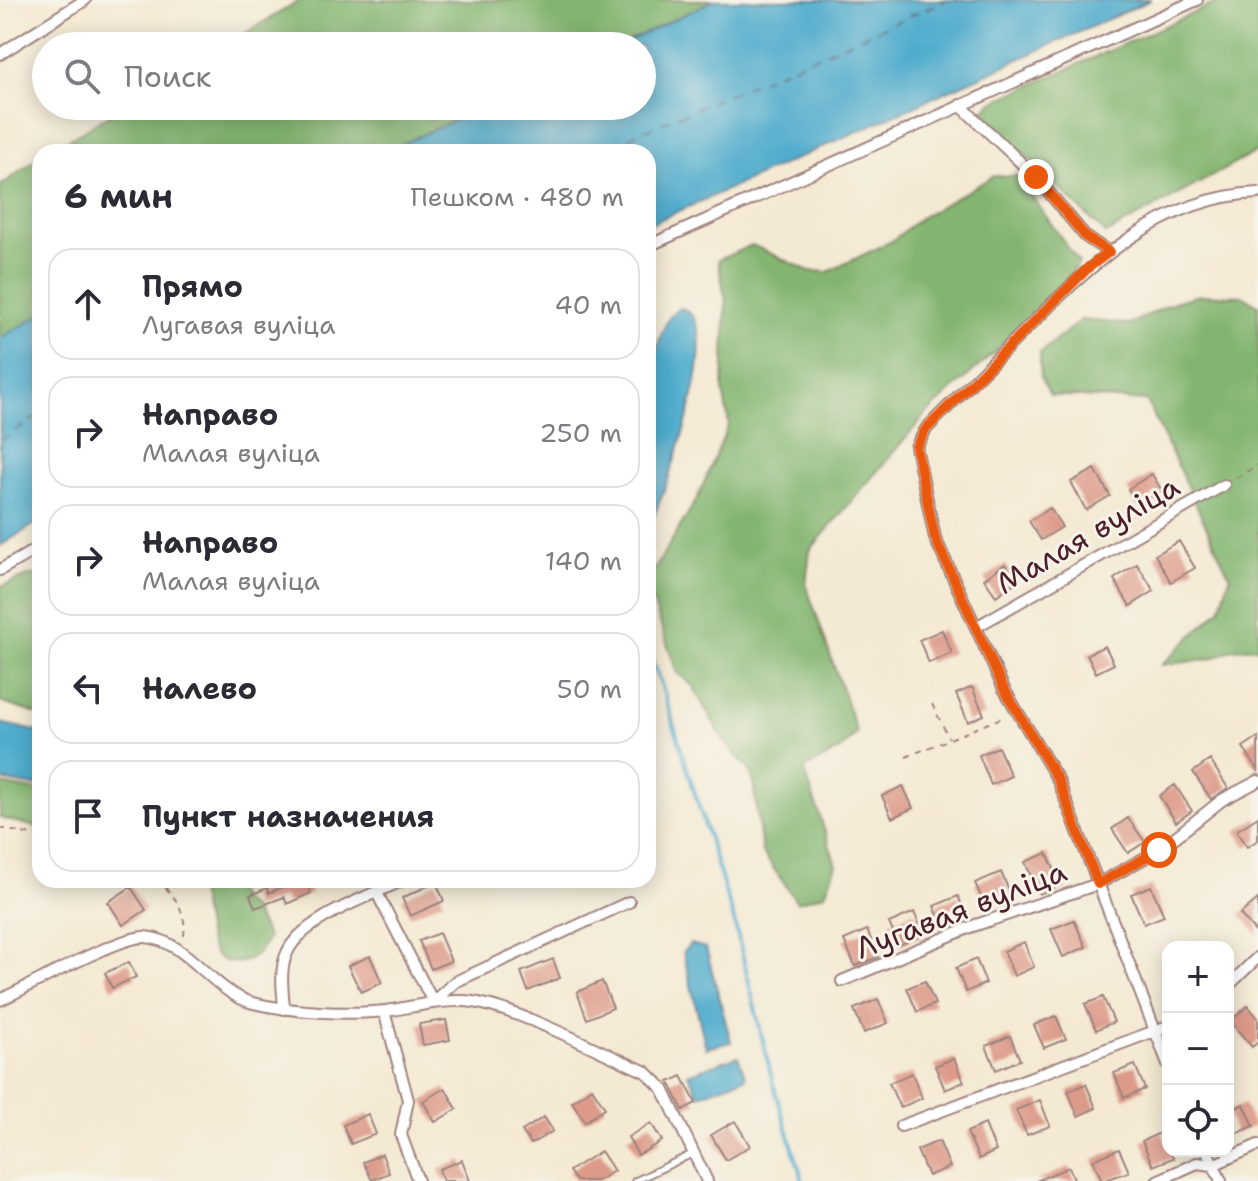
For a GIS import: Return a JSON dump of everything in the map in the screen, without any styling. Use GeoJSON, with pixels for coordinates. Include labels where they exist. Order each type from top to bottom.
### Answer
{"type":"FeatureCollection","features":[{"type":"Feature","properties":{"kind":"street"},"geometry":{"type":"LineString","coordinates":[[0,54],[71,3],[85,0]]}},
{"type":"Feature","properties":{"kind":"street"},"geometry":{"type":"LineString","coordinates":[[656,242],[1197,0]]}},
{"type":"Feature","properties":{"kind":"street"},"geometry":{"type":"LineString","coordinates":[[960,105],[1036,177],[1086,237],[1109,252],[1138,230],[1206,199],[1258,193]]}},
{"type":"Feature","properties":{"kind":"street","name":"Малая вуліца"},"geometry":{"type":"LineString","coordinates":[[1109,252],[1088,268],[926,429],[916,447],[935,538],[1018,711],[1058,780],[1162,1051]]}},
{"type":"Feature","properties":{"kind":"street","name":"Малая вуліца"},"geometry":{"type":"LineString","coordinates":[[976,627],[1224,485]]}},
{"type":"Feature","properties":{"kind":"street"},"geometry":{"type":"LineString","coordinates":[[0,570],[32,552]]}},
{"type":"Feature","properties":{"kind":"street","name":"Лугавая вуліца"},"geometry":{"type":"LineString","coordinates":[[842,981],[973,926],[1098,884],[1159,850],[1222,800],[1258,781]]}},
{"type":"Feature","properties":{"kind":"street"},"geometry":{"type":"LineString","coordinates":[[284,1009],[284,962],[293,942],[320,921],[387,888]]}},
{"type":"Feature","properties":{"kind":"street"},"geometry":{"type":"LineString","coordinates":[[377,893],[433,1002]]}},
{"type":"Feature","properties":{"kind":"street"},"geometry":{"type":"LineString","coordinates":[[433,1002],[455,982],[629,902]]}},
{"type":"Feature","properties":{"kind":"street"},"geometry":{"type":"LineString","coordinates":[[0,1000],[119,944],[145,937],[178,950],[239,998],[284,1009],[384,1011],[433,1002],[468,1001],[505,1012],[646,1072],[663,1089],[707,1181]]}},
{"type":"Feature","properties":{"kind":"street"},"geometry":{"type":"LineString","coordinates":[[1234,980],[1258,957]]}},
{"type":"Feature","properties":{"kind":"street"},"geometry":{"type":"LineString","coordinates":[[384,1011],[408,1100],[401,1135],[418,1181]]}},
{"type":"Feature","properties":{"kind":"street"},"geometry":{"type":"LineString","coordinates":[[901,1126],[1162,1029]]}},
{"type":"Feature","properties":{"kind":"street"},"geometry":{"type":"LineString","coordinates":[[1157,1181],[1197,1163],[1213,1165],[1258,1145]]}},
{"type":"Feature","properties":{"kind":"street"},"geometry":{"type":"LineString","coordinates":[[1210,1157],[1221,1181]]}},
{"type":"Feature","properties":{"kind":"lane"},"geometry":{"type":"LineString","coordinates":[[635,1181],[693,1153]]}},
{"type":"Feature","properties":{"kind":"path"},"geometry":{"type":"LineString","coordinates":[[1224,485],[1258,465]]}},
{"type":"Feature","properties":{"kind":"path"},"geometry":{"type":"LineString","coordinates":[[932,704],[949,740]]}},
{"type":"Feature","properties":{"kind":"path"},"geometry":{"type":"LineString","coordinates":[[906,757],[1018,711]]}},
{"type":"Feature","properties":{"kind":"path"},"geometry":{"type":"LineString","coordinates":[[0,828],[32,835]]}},
{"type":"Feature","properties":{"kind":"path"},"geometry":{"type":"LineString","coordinates":[[164,888],[177,901],[184,916],[185,928],[178,950]]}},
{"type":"Feature","properties":{"kind":"green space"},"geometry":{"type":"Polygon","coordinates":[[[301,0],[714,0],[648,32],[247,32],[301,0]]]}},
{"type":"Feature","properties":{"kind":"green space"},"geometry":{"type":"Polygon","coordinates":[[[1223,0],[1258,0],[1258,151],[1106,234],[982,112],[991,103],[1223,0]]]}},
{"type":"Feature","properties":{"kind":"green space"},"geometry":{"type":"Polygon","coordinates":[[[101,120],[455,120],[402,144],[61,144],[101,120]]]}},
{"type":"Feature","properties":{"kind":"green space"},"geometry":{"type":"Polygon","coordinates":[[[32,163],[32,320],[0,338],[0,186],[32,163]]]}},
{"type":"Feature","properties":{"kind":"green space"},"geometry":{"type":"Polygon","coordinates":[[[994,176],[1017,176],[1079,263],[1047,304],[926,414],[810,550],[806,585],[857,733],[841,749],[804,769],[836,865],[825,894],[797,902],[762,852],[752,773],[724,741],[692,685],[677,673],[656,611],[656,567],[698,497],[729,424],[723,391],[726,302],[718,260],[752,245],[809,271],[828,272],[892,241],[920,218],[994,176]]]}},
{"type":"Feature","properties":{"kind":"green space"},"geometry":{"type":"Polygon","coordinates":[[[1200,295],[1243,296],[1258,305],[1258,647],[1233,649],[1210,659],[1162,665],[1220,609],[1230,577],[1147,401],[1050,395],[1040,375],[1040,353],[1081,320],[1130,324],[1174,302],[1200,295]]]}},
{"type":"Feature","properties":{"kind":"green space"},"geometry":{"type":"Polygon","coordinates":[[[32,576],[32,712],[0,702],[0,587],[32,576]]]}},
{"type":"Feature","properties":{"kind":"green space"},"geometry":{"type":"Polygon","coordinates":[[[0,784],[32,790],[32,826],[0,818],[0,784]]]}},
{"type":"Feature","properties":{"kind":"green space"},"geometry":{"type":"Polygon","coordinates":[[[236,888],[239,898],[252,909],[268,938],[254,957],[241,962],[226,961],[216,955],[206,932],[198,890],[236,888]]]}},
{"type":"Feature","properties":{"kind":"water"},"geometry":{"type":"Polygon","coordinates":[[[714,0],[1151,0],[656,221],[656,144],[402,144],[455,120],[656,120],[656,32],[648,32],[714,0]]]}},
{"type":"Feature","properties":{"kind":"water"},"geometry":{"type":"Polygon","coordinates":[[[680,308],[695,320],[700,343],[689,412],[656,510],[656,355],[667,322],[680,308]]]}},
{"type":"Feature","properties":{"kind":"water"},"geometry":{"type":"Polygon","coordinates":[[[32,320],[32,526],[0,546],[0,338],[32,320]]]}},
{"type":"Feature","properties":{"kind":"water"},"geometry":{"type":"Polygon","coordinates":[[[0,723],[32,730],[32,786],[0,780],[0,723]]]}},
{"type":"Feature","properties":{"kind":"water"},"geometry":{"type":"Polygon","coordinates":[[[690,944],[706,948],[731,1042],[706,1048],[683,952],[690,944]]]}},
{"type":"Feature","properties":{"kind":"water"},"geometry":{"type":"Polygon","coordinates":[[[738,1056],[746,1078],[699,1095],[688,1074],[738,1056]]]}},
{"type":"Feature","properties":{"kind":"building"},"geometry":{"type":"Polygon","coordinates":[[[1095,469],[1110,496],[1086,510],[1071,482],[1095,469]]]}},
{"type":"Feature","properties":{"kind":"building"},"geometry":{"type":"Polygon","coordinates":[[[1152,474],[1162,491],[1137,505],[1128,489],[1152,474]]]}},
{"type":"Feature","properties":{"kind":"building"},"geometry":{"type":"Polygon","coordinates":[[[1050,508],[1062,527],[1041,540],[1029,521],[1050,508]]]}},
{"type":"Feature","properties":{"kind":"building"},"geometry":{"type":"Polygon","coordinates":[[[1179,541],[1195,568],[1171,582],[1155,555],[1179,541]]]}},
{"type":"Feature","properties":{"kind":"building"},"geometry":{"type":"Polygon","coordinates":[[[1005,564],[1017,581],[996,596],[984,579],[1005,564]]]}},
{"type":"Feature","properties":{"kind":"building"},"geometry":{"type":"Polygon","coordinates":[[[1137,564],[1154,591],[1130,606],[1114,579],[1137,564]]]}},
{"type":"Feature","properties":{"kind":"building"},"geometry":{"type":"Polygon","coordinates":[[[942,630],[952,653],[929,663],[919,640],[942,630]]]}},
{"type":"Feature","properties":{"kind":"building"},"geometry":{"type":"Polygon","coordinates":[[[1105,646],[1114,664],[1096,673],[1087,654],[1105,646]]]}},
{"type":"Feature","properties":{"kind":"building"},"geometry":{"type":"Polygon","coordinates":[[[972,687],[984,715],[968,722],[956,694],[972,687]]]}},
{"type":"Feature","properties":{"kind":"building"},"geometry":{"type":"Polygon","coordinates":[[[1258,737],[1258,770],[1243,747],[1258,737]]]}},
{"type":"Feature","properties":{"kind":"building"},"geometry":{"type":"Polygon","coordinates":[[[998,747],[1011,776],[991,785],[979,755],[998,747]]]}},
{"type":"Feature","properties":{"kind":"building"},"geometry":{"type":"Polygon","coordinates":[[[1210,760],[1228,788],[1211,799],[1193,772],[1210,760]]]}},
{"type":"Feature","properties":{"kind":"building"},"geometry":{"type":"Polygon","coordinates":[[[1175,785],[1192,811],[1176,822],[1159,796],[1175,785]]]}},
{"type":"Feature","properties":{"kind":"building"},"geometry":{"type":"Polygon","coordinates":[[[903,786],[913,808],[892,818],[882,796],[903,786]]]}},
{"type":"Feature","properties":{"kind":"building"},"geometry":{"type":"Polygon","coordinates":[[[1258,817],[1258,840],[1247,847],[1236,831],[1258,817]]]}},
{"type":"Feature","properties":{"kind":"building"},"geometry":{"type":"Polygon","coordinates":[[[1128,818],[1145,842],[1128,853],[1112,829],[1128,818]]]}},
{"type":"Feature","properties":{"kind":"building"},"geometry":{"type":"Polygon","coordinates":[[[1047,853],[1061,885],[1039,894],[1025,862],[1047,853]]]}},
{"type":"Feature","properties":{"kind":"building"},"geometry":{"type":"Polygon","coordinates":[[[1001,872],[1012,898],[986,908],[975,883],[1001,872]]]}},
{"type":"Feature","properties":{"kind":"building"},"geometry":{"type":"Polygon","coordinates":[[[1151,886],[1164,916],[1144,924],[1131,894],[1151,886]]]}},
{"type":"Feature","properties":{"kind":"building"},"geometry":{"type":"Polygon","coordinates":[[[132,888],[146,910],[123,925],[108,902],[132,888]]]}},
{"type":"Feature","properties":{"kind":"building"},"geometry":{"type":"Polygon","coordinates":[[[267,888],[269,893],[281,888],[309,888],[311,893],[287,904],[284,897],[255,908],[250,895],[267,888]]]}},
{"type":"Feature","properties":{"kind":"building"},"geometry":{"type":"Polygon","coordinates":[[[423,888],[439,888],[444,901],[410,916],[402,898],[423,888]]]}},
{"type":"Feature","properties":{"kind":"building"},"geometry":{"type":"Polygon","coordinates":[[[958,896],[968,919],[944,929],[934,906],[958,896]]]}},
{"type":"Feature","properties":{"kind":"building"},"geometry":{"type":"Polygon","coordinates":[[[1258,899],[1258,935],[1240,914],[1258,899]]]}},
{"type":"Feature","properties":{"kind":"building"},"geometry":{"type":"Polygon","coordinates":[[[914,912],[924,935],[899,945],[889,923],[914,912]]]}},
{"type":"Feature","properties":{"kind":"building"},"geometry":{"type":"Polygon","coordinates":[[[1074,920],[1086,947],[1063,957],[1051,929],[1074,920]]]}},
{"type":"Feature","properties":{"kind":"building"},"geometry":{"type":"Polygon","coordinates":[[[867,930],[878,957],[855,966],[844,940],[867,930]]]}},
{"type":"Feature","properties":{"kind":"building"},"geometry":{"type":"Polygon","coordinates":[[[439,933],[451,961],[431,969],[419,941],[439,933]]]}},
{"type":"Feature","properties":{"kind":"building"},"geometry":{"type":"Polygon","coordinates":[[[1024,942],[1034,967],[1014,976],[1004,951],[1024,942]]]}},
{"type":"Feature","properties":{"kind":"building"},"geometry":{"type":"Polygon","coordinates":[[[370,956],[382,983],[361,992],[348,966],[370,956]]]}},
{"type":"Feature","properties":{"kind":"building"},"geometry":{"type":"Polygon","coordinates":[[[553,959],[560,978],[528,991],[521,972],[553,959]]]}},
{"type":"Feature","properties":{"kind":"building"},"geometry":{"type":"Polygon","coordinates":[[[976,959],[986,983],[966,992],[956,968],[976,959]]]}},
{"type":"Feature","properties":{"kind":"building"},"geometry":{"type":"Polygon","coordinates":[[[129,962],[136,977],[112,988],[105,973],[129,962]]]}},
{"type":"Feature","properties":{"kind":"building"},"geometry":{"type":"Polygon","coordinates":[[[602,981],[613,1008],[587,1019],[577,992],[602,981]]]}},
{"type":"Feature","properties":{"kind":"building"},"geometry":{"type":"Polygon","coordinates":[[[925,981],[935,1004],[917,1012],[907,988],[925,981]]]}},
{"type":"Feature","properties":{"kind":"building"},"geometry":{"type":"Polygon","coordinates":[[[1103,997],[1114,1022],[1096,1030],[1085,1004],[1103,997]]]}},
{"type":"Feature","properties":{"kind":"building"},"geometry":{"type":"Polygon","coordinates":[[[878,999],[888,1023],[864,1033],[854,1009],[878,999]]]}},
{"type":"Feature","properties":{"kind":"building"},"geometry":{"type":"Polygon","coordinates":[[[1248,1006],[1258,1018],[1258,1042],[1252,1047],[1234,1026],[1234,1018],[1248,1006]]]}},
{"type":"Feature","properties":{"kind":"building"},"geometry":{"type":"Polygon","coordinates":[[[1056,1016],[1066,1039],[1044,1048],[1034,1025],[1056,1016]]]}},
{"type":"Feature","properties":{"kind":"building"},"geometry":{"type":"Polygon","coordinates":[[[446,1020],[450,1040],[423,1045],[419,1024],[446,1020]]]}},
{"type":"Feature","properties":{"kind":"building"},"geometry":{"type":"Polygon","coordinates":[[[1010,1036],[1020,1060],[996,1070],[986,1046],[1010,1036]]]}},
{"type":"Feature","properties":{"kind":"building"},"geometry":{"type":"Polygon","coordinates":[[[954,1058],[964,1082],[945,1090],[935,1066],[954,1058]]]}},
{"type":"Feature","properties":{"kind":"building"},"geometry":{"type":"Polygon","coordinates":[[[1135,1065],[1145,1089],[1124,1098],[1114,1073],[1135,1065]]]}},
{"type":"Feature","properties":{"kind":"building"},"geometry":{"type":"Polygon","coordinates":[[[912,1073],[922,1098],[900,1108],[889,1083],[912,1073]]]}},
{"type":"Feature","properties":{"kind":"building"},"geometry":{"type":"Polygon","coordinates":[[[682,1076],[696,1103],[683,1110],[669,1082],[682,1076]]]}},
{"type":"Feature","properties":{"kind":"building"},"geometry":{"type":"Polygon","coordinates":[[[1086,1084],[1096,1108],[1078,1116],[1068,1091],[1086,1084]]]}},
{"type":"Feature","properties":{"kind":"building"},"geometry":{"type":"Polygon","coordinates":[[[445,1088],[457,1109],[435,1122],[423,1101],[445,1088]]]}},
{"type":"Feature","properties":{"kind":"building"},"geometry":{"type":"Polygon","coordinates":[[[592,1088],[605,1108],[585,1122],[572,1102],[592,1088]]]}},
{"type":"Feature","properties":{"kind":"building"},"geometry":{"type":"Polygon","coordinates":[[[1040,1100],[1050,1126],[1027,1135],[1016,1110],[1040,1100]]]}},
{"type":"Feature","properties":{"kind":"building"},"geometry":{"type":"Polygon","coordinates":[[[1244,1104],[1254,1126],[1235,1134],[1234,1108],[1244,1104]]]}},
{"type":"Feature","properties":{"kind":"building"},"geometry":{"type":"Polygon","coordinates":[[[368,1114],[376,1134],[351,1144],[343,1125],[368,1114]]]}},
{"type":"Feature","properties":{"kind":"building"},"geometry":{"type":"Polygon","coordinates":[[[544,1117],[553,1131],[531,1144],[522,1131],[544,1117]]]}},
{"type":"Feature","properties":{"kind":"building"},"geometry":{"type":"Polygon","coordinates":[[[735,1121],[750,1146],[726,1160],[711,1135],[735,1121]]]}},
{"type":"Feature","properties":{"kind":"building"},"geometry":{"type":"Polygon","coordinates":[[[651,1123],[662,1141],[638,1155],[628,1137],[651,1123]]]}},
{"type":"Feature","properties":{"kind":"building"},"geometry":{"type":"Polygon","coordinates":[[[985,1124],[996,1151],[979,1159],[967,1132],[985,1124]]]}},
{"type":"Feature","properties":{"kind":"building"},"geometry":{"type":"Polygon","coordinates":[[[1162,1132],[1162,1157],[1173,1158],[1153,1166],[1142,1141],[1162,1132]]]}},
{"type":"Feature","properties":{"kind":"building"},"geometry":{"type":"Polygon","coordinates":[[[939,1141],[950,1167],[928,1176],[917,1150],[939,1141]]]}},
{"type":"Feature","properties":{"kind":"building"},"geometry":{"type":"Polygon","coordinates":[[[1119,1149],[1129,1172],[1102,1181],[1093,1160],[1119,1149]]]}},
{"type":"Feature","properties":{"kind":"building"},"geometry":{"type":"Polygon","coordinates":[[[601,1151],[614,1171],[597,1181],[576,1181],[569,1171],[601,1151]]]}},
{"type":"Feature","properties":{"kind":"building"},"geometry":{"type":"Polygon","coordinates":[[[382,1154],[389,1173],[372,1180],[363,1162],[382,1154]]]}},
{"type":"Feature","properties":{"kind":"building"},"geometry":{"type":"Polygon","coordinates":[[[462,1160],[470,1181],[443,1181],[439,1169],[462,1160]]]}},
{"type":"Feature","properties":{"kind":"building"},"geometry":{"type":"Polygon","coordinates":[[[1069,1167],[1075,1181],[1036,1181],[1069,1167]]]}},
{"type":"Feature","properties":{"kind":"waterway"},"geometry":{"type":"LineString","coordinates":[[656,670],[734,920],[773,1083],[803,1181]]}},
{"type":"Feature","properties":{"kind":"ferry route"},"geometry":{"type":"LineString","coordinates":[[614,144],[947,0]]}},
{"type":"Feature","properties":{"kind":"ferry route"},"geometry":{"type":"LineString","coordinates":[[0,441],[32,420]]}},
{"type":"Feature","properties":{"kind":"route"},"geometry":{"type":"LineString","coordinates":[[1036,177],[1086,237],[1109,252],[1088,268],[926,429],[916,447],[935,538],[1004,689],[1058,780],[1098,884],[1159,850]]}}]}
